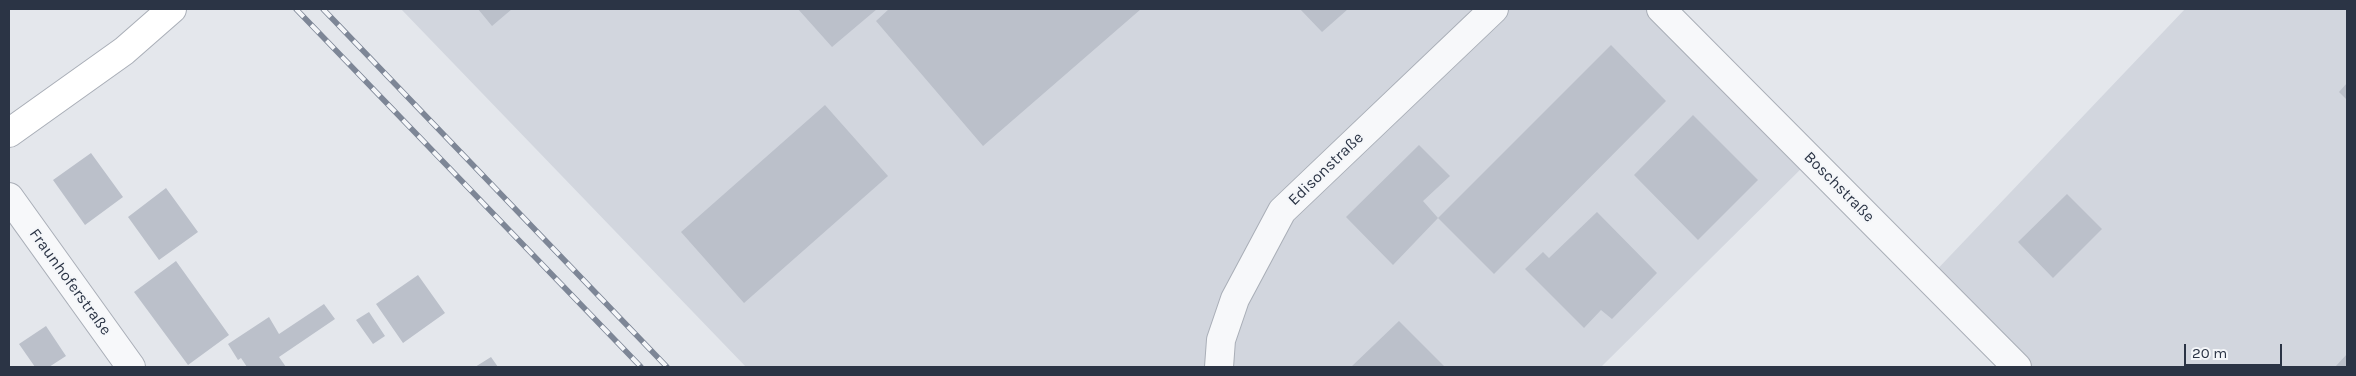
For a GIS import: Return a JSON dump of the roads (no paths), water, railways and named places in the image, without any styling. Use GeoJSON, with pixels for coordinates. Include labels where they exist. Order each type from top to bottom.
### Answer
{"type":"FeatureCollection","features":[{"type":"Feature","properties":{"kind":"street"},"geometry":{"type":"LineString","coordinates":[[9,133],[124,51],[172,9]]}},
{"type":"Feature","properties":{"kind":"street","name":"Edisonstraße"},"geometry":{"type":"LineString","coordinates":[[1219,367],[1221,340],[1235,299],[1282,211],[1494,9]]}},
{"type":"Feature","properties":{"kind":"street","name":"Boschstraße"},"geometry":{"type":"LineString","coordinates":[[1661,9],[2017,367]]}},
{"type":"Feature","properties":{"kind":"street","name":"Fraunhoferstraße"},"geometry":{"type":"LineString","coordinates":[[9,197],[131,367]]}},
{"type":"Feature","properties":{"kind":"railway"},"geometry":{"type":"LineString","coordinates":[[296,9],[641,367]]}},
{"type":"Feature","properties":{"kind":"railway"},"geometry":{"type":"LineString","coordinates":[[323,9],[667,367]]}}]}
